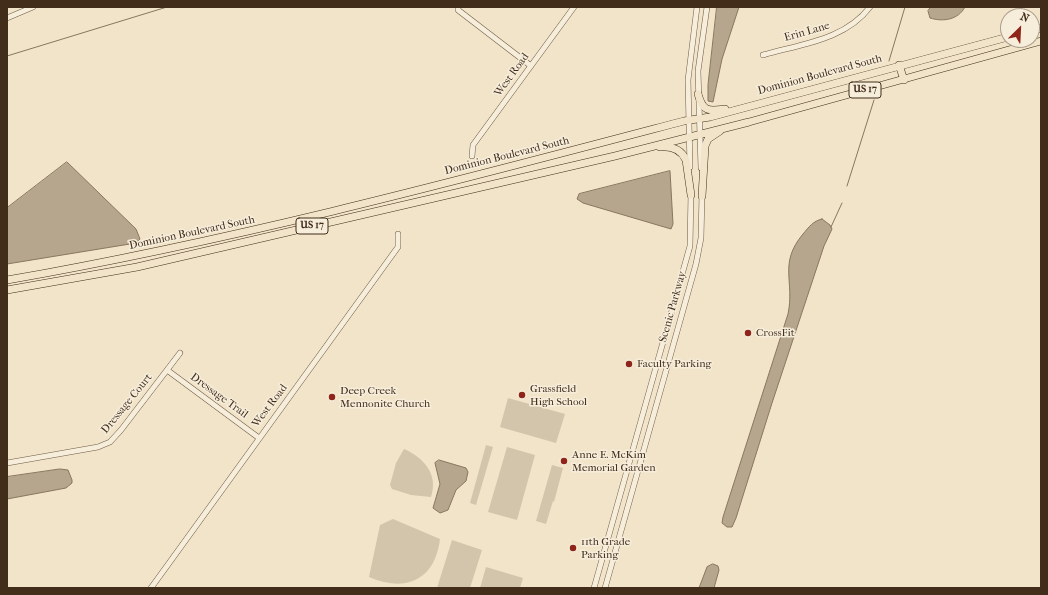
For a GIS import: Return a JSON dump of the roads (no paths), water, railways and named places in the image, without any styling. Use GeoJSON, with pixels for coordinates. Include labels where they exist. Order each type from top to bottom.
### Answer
{"type":"FeatureCollection","features":[{"type":"Feature","properties":{"kind":"highway","name":"Dominion Boulevard South"},"geometry":{"type":"LineString","coordinates":[[7,280],[110,261],[280,225],[689,120],[699,120],[1000,39]]}},
{"type":"Feature","properties":{"kind":"highway","name":"US 17"},"geometry":{"type":"LineString","coordinates":[[7,290],[137,267],[615,156],[904,80],[1041,41]]}},
{"type":"Feature","properties":{"kind":"highway"},"geometry":{"type":"LineString","coordinates":[[899,65],[904,80]]}},
{"type":"Feature","properties":{"kind":"highway"},"geometry":{"type":"LineString","coordinates":[[698,94],[701,104],[711,111],[751,105]]}},
{"type":"Feature","properties":{"kind":"highway"},"geometry":{"type":"LineString","coordinates":[[702,196],[704,154],[708,139],[715,133],[739,124]]}},
{"type":"Feature","properties":{"kind":"highway"},"geometry":{"type":"LineString","coordinates":[[628,152],[642,152],[661,147],[668,147],[680,151],[686,160],[691,195]]}},
{"type":"Feature","properties":{"kind":"highway"},"geometry":{"type":"LineString","coordinates":[[524,163],[527,176]]}},
{"type":"Feature","properties":{"kind":"street"},"geometry":{"type":"LineString","coordinates":[[7,18],[33,7]]}},
{"type":"Feature","properties":{"kind":"street"},"geometry":{"type":"LineString","coordinates":[[458,7],[458,10],[531,66]]}},
{"type":"Feature","properties":{"kind":"street","name":"West Road"},"geometry":{"type":"LineString","coordinates":[[472,156],[473,145],[574,7]]}},
{"type":"Feature","properties":{"kind":"street","name":"Scenic Parkway"},"geometry":{"type":"LineString","coordinates":[[594,588],[688,253],[691,195],[688,136],[688,80],[697,7]]}},
{"type":"Feature","properties":{"kind":"street","name":"Scenic Parkway"},"geometry":{"type":"LineString","coordinates":[[605,588],[696,264],[701,238],[702,196],[698,71],[707,7]]}},
{"type":"Feature","properties":{"kind":"street","name":"Erin Lane"},"geometry":{"type":"LineString","coordinates":[[763,55],[833,36],[853,24],[870,7]]}},
{"type":"Feature","properties":{"kind":"street","name":"West Road"},"geometry":{"type":"LineString","coordinates":[[151,588],[398,247],[398,234]]}},
{"type":"Feature","properties":{"kind":"street","name":"Dressage Court"},"geometry":{"type":"LineString","coordinates":[[7,463],[92,448],[110,442],[121,430],[180,353]]}},
{"type":"Feature","properties":{"kind":"street","name":"Dressage Trail"},"geometry":{"type":"LineString","coordinates":[[167,370],[259,438]]}},
{"type":"Feature","properties":{"kind":"waterway"},"geometry":{"type":"LineString","coordinates":[[7,56],[167,7]]}},
{"type":"Feature","properties":{"kind":"waterway"},"geometry":{"type":"LineString","coordinates":[[889,61],[905,7]]}},
{"type":"Feature","properties":{"kind":"waterway"},"geometry":{"type":"LineString","coordinates":[[847,186],[874,100]]}},
{"type":"Feature","properties":{"kind":"waterway"},"geometry":{"type":"LineString","coordinates":[[831,227],[842,203]]}},
{"type":"Feature","properties":{"kind":"place","name":"CrossFit"},"geometry":{"type":"Point","coordinates":[748,333]}},
{"type":"Feature","properties":{"kind":"place","name":"Faculty Parking"},"geometry":{"type":"Point","coordinates":[629,364]}},
{"type":"Feature","properties":{"kind":"place","name":"Grassfield High School"},"geometry":{"type":"Point","coordinates":[522,395]}},
{"type":"Feature","properties":{"kind":"place","name":"Deep Creek Mennonite Church"},"geometry":{"type":"Point","coordinates":[332,397]}},
{"type":"Feature","properties":{"kind":"place","name":"Anne E. McKim Memorial Garden"},"geometry":{"type":"Point","coordinates":[564,461]}},
{"type":"Feature","properties":{"kind":"place","name":"11th Grade Parking"},"geometry":{"type":"Point","coordinates":[573,548]}}]}
